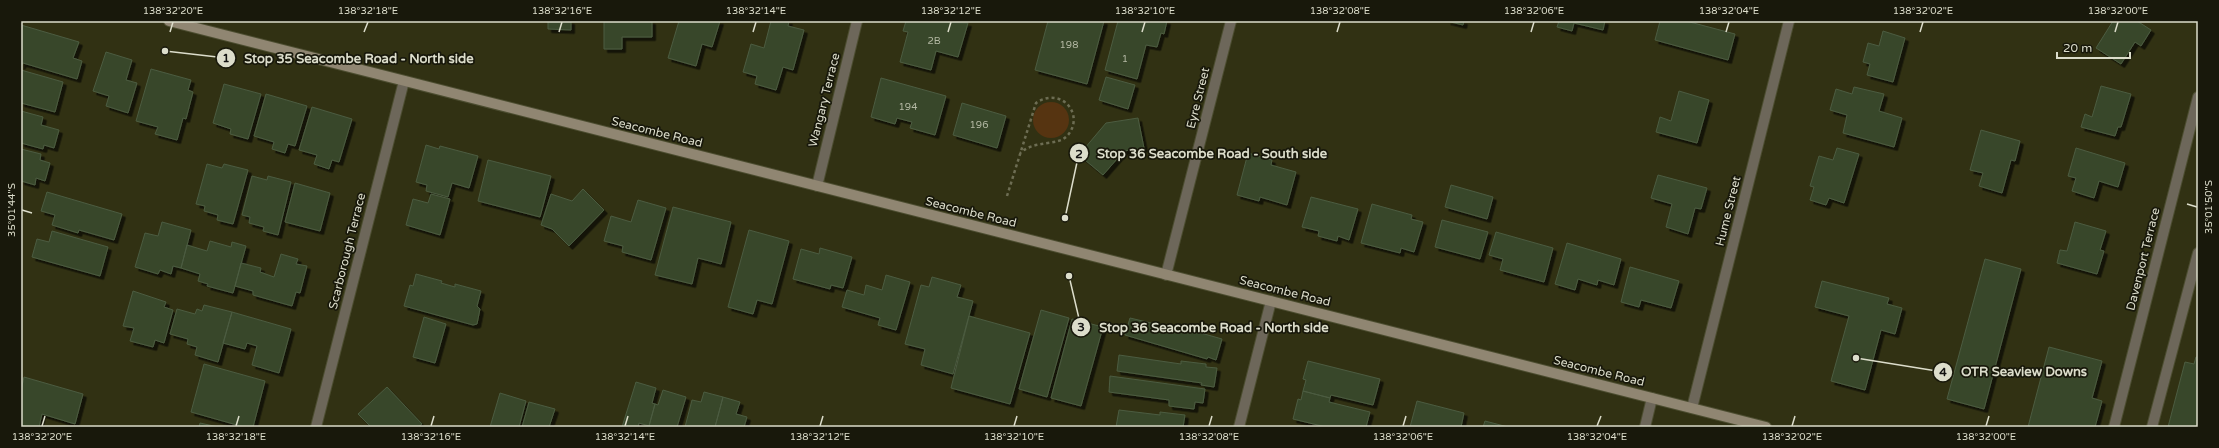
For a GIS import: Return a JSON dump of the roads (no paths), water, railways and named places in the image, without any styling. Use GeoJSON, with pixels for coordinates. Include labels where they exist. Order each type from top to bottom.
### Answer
{"type":"FeatureCollection","features":[{"type":"Feature","properties":{"kind":"main road","name":"Seacombe Road"},"geometry":{"type":"LineString","coordinates":[[169,21],[180,22],[404,81],[1766,427]]}},
{"type":"Feature","properties":{"kind":"street","name":"Wangary Terrace"},"geometry":{"type":"LineString","coordinates":[[817,186],[857,21]]}},
{"type":"Feature","properties":{"kind":"street","name":"Eyre Street"},"geometry":{"type":"LineString","coordinates":[[1166,275],[1231,21]]}},
{"type":"Feature","properties":{"kind":"street","name":"Hume Street"},"geometry":{"type":"LineString","coordinates":[[1692,408],[1790,21]]}},
{"type":"Feature","properties":{"kind":"street","name":"Scarborough Terrace"},"geometry":{"type":"LineString","coordinates":[[316,427],[404,81]]}},
{"type":"Feature","properties":{"kind":"street","name":"Davenport Terrace"},"geometry":{"type":"LineString","coordinates":[[2114,427],[2198,97]]}},
{"type":"Feature","properties":{"kind":"street"},"geometry":{"type":"LineString","coordinates":[[2152,427],[2198,253]]}},
{"type":"Feature","properties":{"kind":"street"},"geometry":{"type":"LineString","coordinates":[[1239,427],[1271,301]]}},
{"type":"Feature","properties":{"kind":"street"},"geometry":{"type":"LineString","coordinates":[[1645,427],[1652,398]]}},
{"type":"Feature","properties":{"kind":"place","name":"Stop 35 Seacombe Road - North side"},"geometry":{"type":"Point","coordinates":[165,51]}},
{"type":"Feature","properties":{"kind":"place","name":"Stop 36 Seacombe Road - South side"},"geometry":{"type":"Point","coordinates":[1065,218]}},
{"type":"Feature","properties":{"kind":"place","name":"Stop 36 Seacombe Road - North side"},"geometry":{"type":"Point","coordinates":[1069,276]}},
{"type":"Feature","properties":{"kind":"place","name":"OTR Seaview Downs"},"geometry":{"type":"Point","coordinates":[1856,358]}}]}
